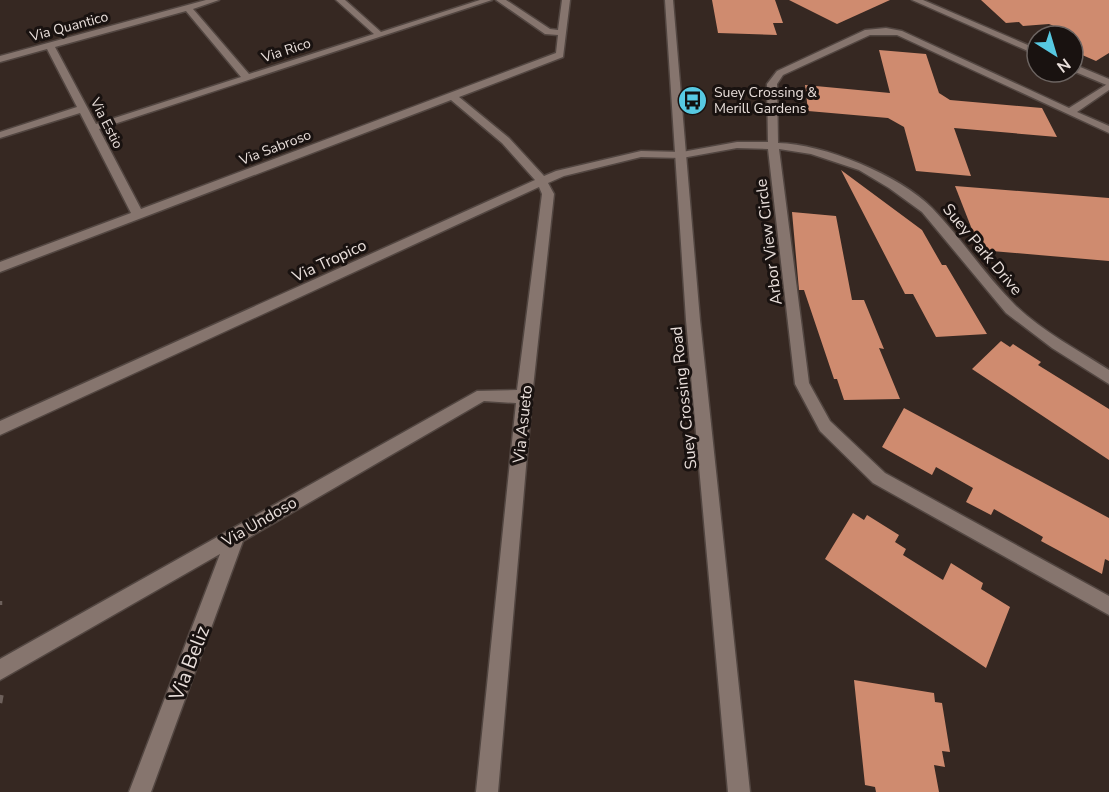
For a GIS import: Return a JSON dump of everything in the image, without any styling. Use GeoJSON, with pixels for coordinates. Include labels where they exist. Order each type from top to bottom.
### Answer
{"type":"FeatureCollection","features":[{"type":"Feature","properties":{"kind":"street","name":"Via Quantico"},"geometry":{"type":"LineString","coordinates":[[0,59],[215,0]]}},
{"type":"Feature","properties":{"kind":"street"},"geometry":{"type":"LineString","coordinates":[[340,0],[380,35]]}},
{"type":"Feature","properties":{"kind":"street","name":"Via Rico"},"geometry":{"type":"LineString","coordinates":[[93,128],[488,0]]}},
{"type":"Feature","properties":{"kind":"street"},"geometry":{"type":"LineString","coordinates":[[500,0],[548,32],[561,33],[566,0]]}},
{"type":"Feature","properties":{"kind":"street","name":"Suey Crossing Road"},"geometry":{"type":"LineString","coordinates":[[669,0],[693,320],[739,792]]}},
{"type":"Feature","properties":{"kind":"street"},"geometry":{"type":"LineString","coordinates":[[916,0],[1025,47]]}},
{"type":"Feature","properties":{"kind":"street"},"geometry":{"type":"LineString","coordinates":[[188,8],[246,78]]}},
{"type":"Feature","properties":{"kind":"street","name":"Arbor View Circle"},"geometry":{"type":"LineString","coordinates":[[1108,129],[899,33],[876,30],[867,32],[780,73],[774,78],[772,84],[773,146],[802,384],[825,426],[879,478],[1109,606]]}},
{"type":"Feature","properties":{"kind":"street","name":"Via Sabroso"},"geometry":{"type":"LineString","coordinates":[[0,267],[560,55],[561,33]]}},
{"type":"Feature","properties":{"kind":"street","name":"Via Estio"},"geometry":{"type":"LineString","coordinates":[[50,45],[138,215]]}},
{"type":"Feature","properties":{"kind":"street"},"geometry":{"type":"LineString","coordinates":[[1070,112],[1109,85],[1085,73]]}},
{"type":"Feature","properties":{"kind":"street"},"geometry":{"type":"LineString","coordinates":[[452,96],[530,164],[543,181]]}},
{"type":"Feature","properties":{"kind":"street"},"geometry":{"type":"LineString","coordinates":[[0,135],[83,109]]}},
{"type":"Feature","properties":{"kind":"street","name":"Suey Park Drive"},"geometry":{"type":"LineString","coordinates":[[682,155],[737,145],[773,146],[813,151],[863,168],[893,185],[935,218],[1011,309],[1057,344],[1109,378]]}},
{"type":"Feature","properties":{"kind":"street","name":"Via Tropico"},"geometry":{"type":"LineString","coordinates":[[0,428],[560,173],[641,154],[682,155]]}},
{"type":"Feature","properties":{"kind":"street","name":"Via Asueto"},"geometry":{"type":"LineString","coordinates":[[487,792],[524,397],[548,194],[543,181]]}},
{"type":"Feature","properties":{"kind":"street","name":"Via Undoso"},"geometry":{"type":"LineString","coordinates":[[0,670],[482,395],[524,397]]}},
{"type":"Feature","properties":{"kind":"street","name":"Via Beliz"},"geometry":{"type":"LineString","coordinates":[[141,792],[237,533]]}},
{"type":"Feature","properties":{"kind":"building"},"geometry":{"type":"Polygon","coordinates":[[[712,0],[775,0],[783,23],[773,23],[777,35],[718,33],[712,0]]]}},
{"type":"Feature","properties":{"kind":"building"},"geometry":{"type":"Polygon","coordinates":[[[789,0],[890,0],[837,24],[789,0]]]}},
{"type":"Feature","properties":{"kind":"building"},"geometry":{"type":"Polygon","coordinates":[[[981,0],[1109,0],[1109,53],[1096,61],[1085,56],[1085,24],[1025,24],[1023,26],[1019,22],[1006,23],[981,0]]]}},
{"type":"Feature","properties":{"kind":"building"},"geometry":{"type":"Polygon","coordinates":[[[879,50],[926,54],[939,93],[950,100],[1042,108],[1057,137],[954,128],[971,176],[916,171],[904,127],[888,118],[808,111],[805,85],[890,93],[879,50]]]}},
{"type":"Feature","properties":{"kind":"building"},"geometry":{"type":"Polygon","coordinates":[[[841,170],[922,230],[942,265],[946,265],[987,334],[936,337],[913,294],[905,294],[841,170]]]}},
{"type":"Feature","properties":{"kind":"building"},"geometry":{"type":"Polygon","coordinates":[[[955,186],[1109,198],[1109,261],[980,250],[955,186]]]}},
{"type":"Feature","properties":{"kind":"building"},"geometry":{"type":"Polygon","coordinates":[[[792,212],[836,216],[852,300],[864,300],[884,349],[879,348],[900,399],[844,400],[837,379],[834,379],[804,290],[799,290],[792,212]]]}},
{"type":"Feature","properties":{"kind":"building"},"geometry":{"type":"Polygon","coordinates":[[[1001,341],[1010,347],[1013,344],[1041,362],[1038,365],[1109,409],[1109,460],[972,369],[1001,341]]]}},
{"type":"Feature","properties":{"kind":"building"},"geometry":{"type":"Polygon","coordinates":[[[904,408],[1109,518],[1109,561],[1105,559],[1102,574],[1041,541],[1043,537],[994,509],[991,515],[966,502],[973,488],[936,467],[932,475],[882,447],[904,408]]]}},
{"type":"Feature","properties":{"kind":"building"},"geometry":{"type":"Polygon","coordinates":[[[853,513],[864,520],[867,515],[899,535],[895,542],[906,549],[903,555],[943,580],[951,563],[983,583],[981,589],[1010,607],[986,668],[825,559],[853,513]]]}},
{"type":"Feature","properties":{"kind":"building"},"geometry":{"type":"Polygon","coordinates":[[[854,680],[934,693],[935,702],[942,703],[950,752],[942,751],[945,767],[934,765],[939,792],[876,792],[875,787],[865,785],[854,680]]]}},
{"type":"Feature","properties":{"kind":"place","name":"Suey Crossing & Merill Gardens"},"geometry":{"type":"Point","coordinates":[693,100]}}]}
